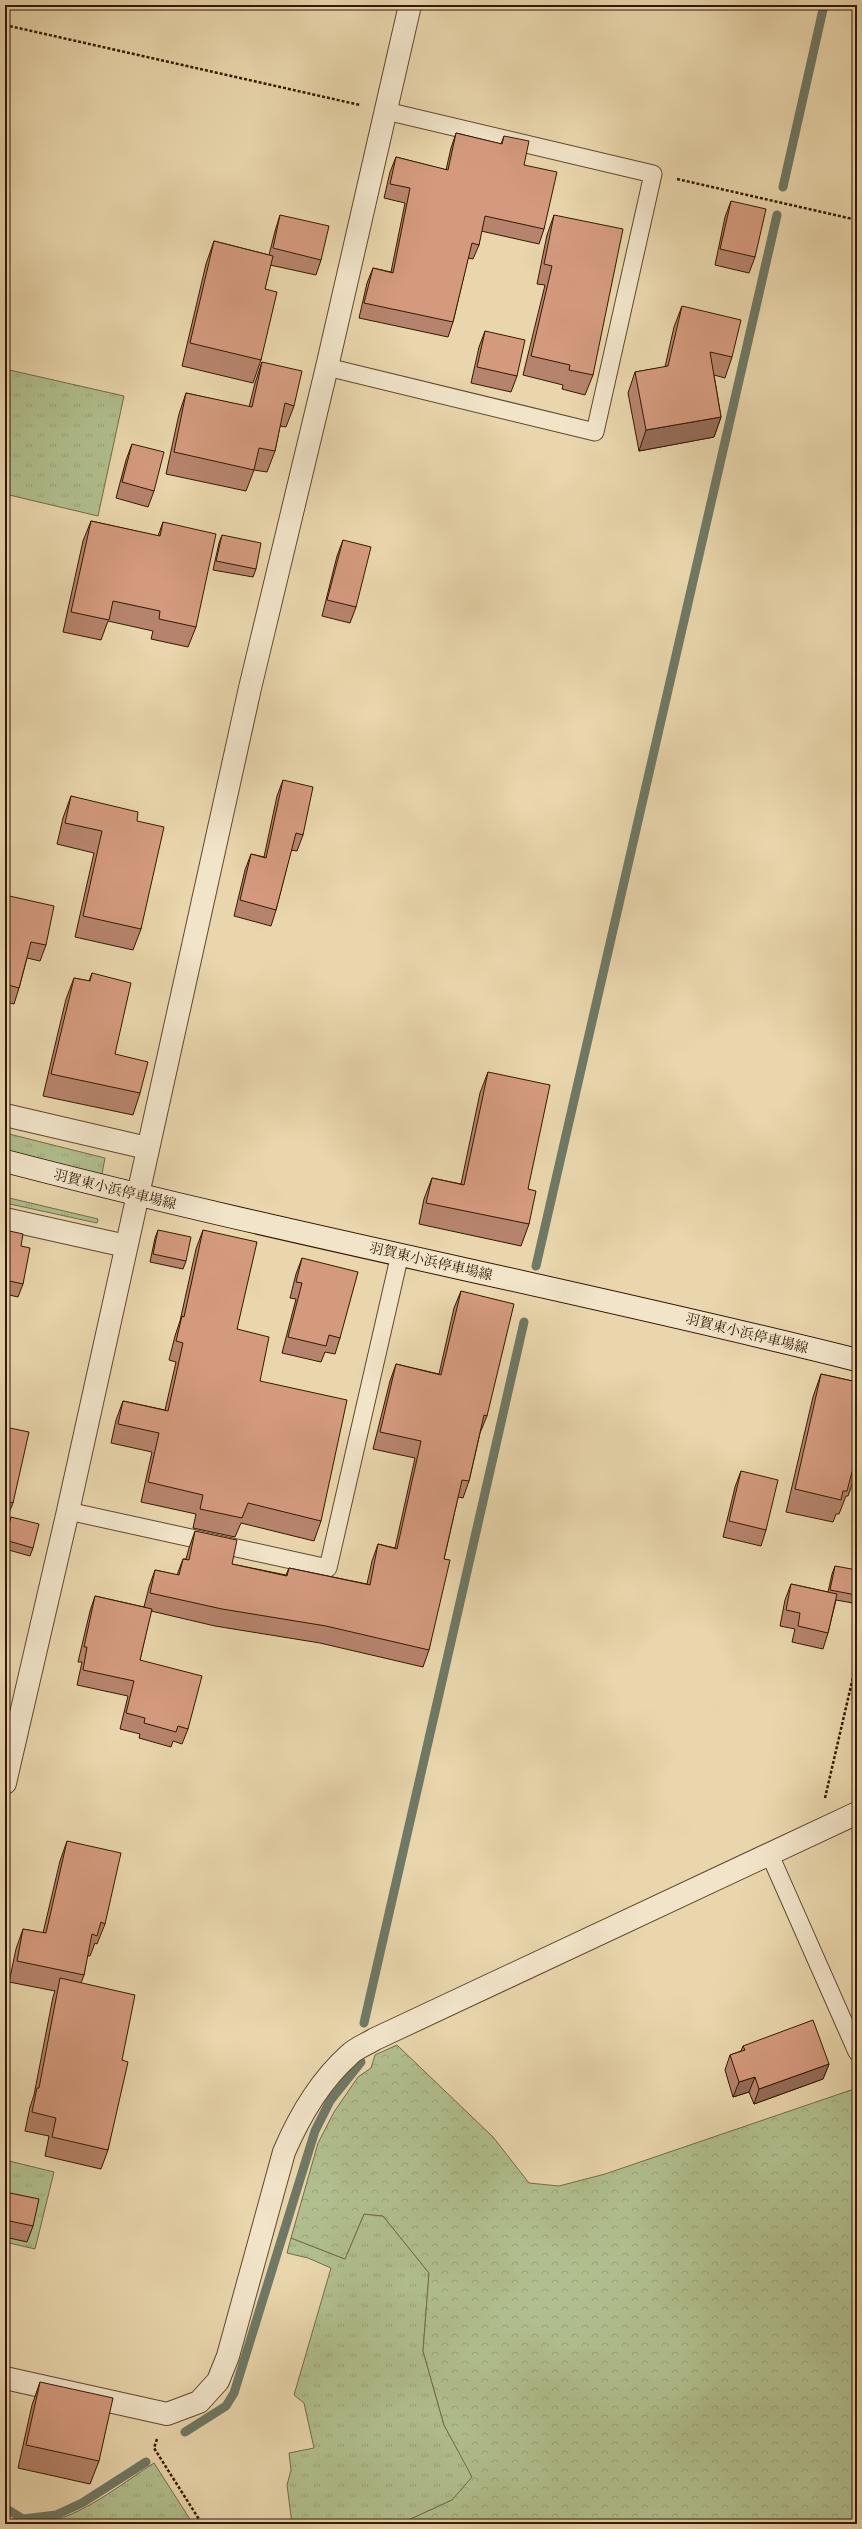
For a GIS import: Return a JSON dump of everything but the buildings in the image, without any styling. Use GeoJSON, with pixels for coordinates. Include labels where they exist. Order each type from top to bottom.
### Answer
{"type":"FeatureCollection","features":[{"type":"Feature","properties":{"kind":"street"},"geometry":{"type":"LineString","coordinates":[[5,1783],[68,1511],[136,1195],[250,688],[327,367],[410,5]]}},
{"type":"Feature","properties":{"kind":"street"},"geometry":{"type":"LineString","coordinates":[[5,1116],[147,1148]]}},
{"type":"Feature","properties":{"kind":"street","name":"羽賀東小浜停車場線"},"geometry":{"type":"LineString","coordinates":[[5,1162],[136,1195],[705,1322],[857,1360]]}},
{"type":"Feature","properties":{"kind":"street"},"geometry":{"type":"LineString","coordinates":[[5,1219],[126,1246]]}},
{"type":"Feature","properties":{"kind":"street"},"geometry":{"type":"LineString","coordinates":[[5,2378],[168,2414],[199,2402],[218,2381],[228,2356],[284,2152],[297,2121],[321,2087],[349,2054],[375,2039],[857,1813]]}},
{"type":"Feature","properties":{"kind":"lane"},"geometry":{"type":"LineString","coordinates":[[327,367],[595,432],[653,174],[386,111]]}},
{"type":"Feature","properties":{"kind":"lane"},"geometry":{"type":"LineString","coordinates":[[68,1511],[328,1568],[400,1254]]}},
{"type":"Feature","properties":{"kind":"lane"},"geometry":{"type":"LineString","coordinates":[[770,1855],[857,2052]]}},
{"type":"Feature","properties":{"kind":"path"},"geometry":{"type":"LineString","coordinates":[[5,25],[386,111]]}},
{"type":"Feature","properties":{"kind":"path"},"geometry":{"type":"LineString","coordinates":[[653,174],[857,220]]}},
{"type":"Feature","properties":{"kind":"path"},"geometry":{"type":"LineString","coordinates":[[825,1829],[822,1809],[857,1660]]}},
{"type":"Feature","properties":{"kind":"path"},"geometry":{"type":"LineString","coordinates":[[168,2414],[154,2448],[202,2524]]}},
{"type":"Feature","properties":{"kind":"green space"},"geometry":{"type":"Polygon","coordinates":[[[5,369],[124,396],[98,516],[5,494],[5,369]]]}},
{"type":"Feature","properties":{"kind":"green space"},"geometry":{"type":"Polygon","coordinates":[[[5,1133],[105,1158],[102,1174],[5,1151],[5,1133]]]}},
{"type":"Feature","properties":{"kind":"green space"},"geometry":{"type":"Polygon","coordinates":[[[5,1197],[98,1219],[97,1223],[5,1203],[5,1197]]]}},
{"type":"Feature","properties":{"kind":"green space"},"geometry":{"type":"Polygon","coordinates":[[[397,2045],[493,2137],[529,2183],[559,2186],[605,2174],[857,2088],[857,2524],[400,2524],[452,2500],[472,2477],[444,2425],[423,2351],[429,2273],[383,2216],[364,2214],[345,2259],[291,2238],[318,2143],[334,2112],[358,2077],[371,2068],[375,2055],[397,2045]]]}},
{"type":"Feature","properties":{"kind":"green space"},"geometry":{"type":"Polygon","coordinates":[[[5,2160],[54,2172],[35,2249],[5,2242],[5,2160]]]}},
{"type":"Feature","properties":{"kind":"green space"},"geometry":{"type":"Polygon","coordinates":[[[364,2214],[383,2216],[429,2273],[423,2351],[444,2425],[473,2477],[452,2500],[400,2524],[292,2524],[287,2485],[291,2470],[289,2453],[314,2448],[304,2403],[294,2395],[331,2268],[308,2258],[287,2253],[291,2238],[345,2259],[364,2214]]]}},
{"type":"Feature","properties":{"kind":"green space"},"geometry":{"type":"Polygon","coordinates":[[[154,2463],[193,2524],[40,2524],[71,2514],[100,2499],[154,2463]]]}},
{"type":"Feature","properties":{"kind":"waterway"},"geometry":{"type":"LineString","coordinates":[[783,187],[824,5]]}},
{"type":"Feature","properties":{"kind":"waterway"},"geometry":{"type":"LineString","coordinates":[[536,1266],[777,215]]}},
{"type":"Feature","properties":{"kind":"waterway"},"geometry":{"type":"LineString","coordinates":[[364,2023],[524,1322]]}},
{"type":"Feature","properties":{"kind":"waterway"},"geometry":{"type":"LineString","coordinates":[[185,2432],[226,2406],[234,2393],[315,2131],[330,2101],[361,2062]]}},
{"type":"Feature","properties":{"kind":"waterway"},"geometry":{"type":"LineString","coordinates":[[5,2508],[23,2519],[56,2515],[82,2503],[146,2462]]}}]}
